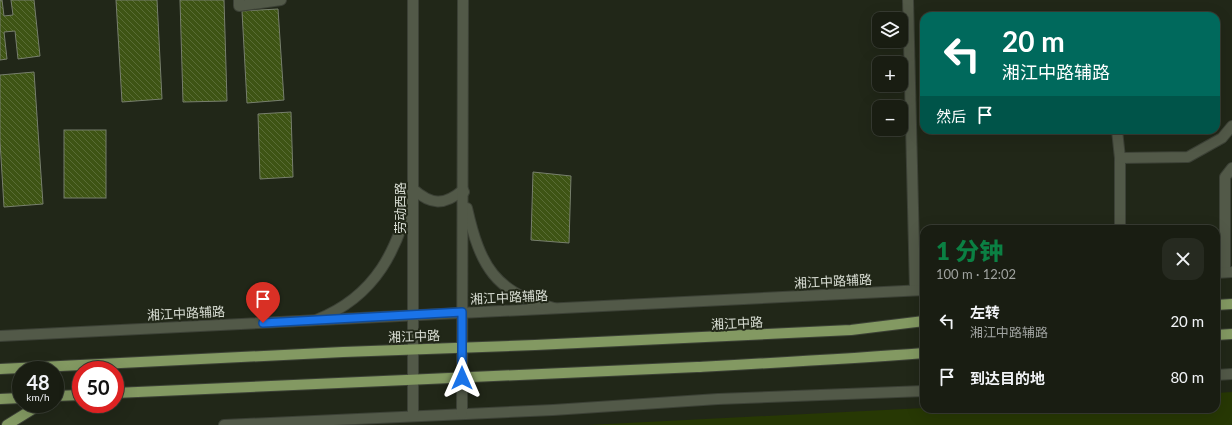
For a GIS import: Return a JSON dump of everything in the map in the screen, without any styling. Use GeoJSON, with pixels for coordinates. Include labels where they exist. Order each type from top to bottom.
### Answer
{"type":"FeatureCollection","features":[{"type":"Feature","properties":{"kind":"main road"},"geometry":{"type":"LineString","coordinates":[[1220,305],[1232,304]]}},
{"type":"Feature","properties":{"kind":"main road","name":"湘江中路"},"geometry":{"type":"LineString","coordinates":[[0,369],[851,330],[920,321]]}},
{"type":"Feature","properties":{"kind":"main road"},"geometry":{"type":"LineString","coordinates":[[1220,335],[1232,334]]}},
{"type":"Feature","properties":{"kind":"main road"},"geometry":{"type":"LineString","coordinates":[[124,393],[842,360],[920,353]]}},
{"type":"Feature","properties":{"kind":"main road"},"geometry":{"type":"LineString","coordinates":[[0,399],[12,398]]}},
{"type":"Feature","properties":{"kind":"main road"},"geometry":{"type":"LineString","coordinates":[[7,425],[26,413]]}},
{"type":"Feature","properties":{"kind":"street"},"geometry":{"type":"LineString","coordinates":[[239,0],[239,6],[281,0]]}},
{"type":"Feature","properties":{"kind":"street","name":"劳动西路"},"geometry":{"type":"LineString","coordinates":[[413,0],[413,416]]}},
{"type":"Feature","properties":{"kind":"street"},"geometry":{"type":"LineString","coordinates":[[462,414],[463,0]]}},
{"type":"Feature","properties":{"kind":"street"},"geometry":{"type":"LineString","coordinates":[[908,0],[919,290]]}},
{"type":"Feature","properties":{"kind":"street"},"geometry":{"type":"LineString","coordinates":[[1120,158],[1188,157],[1222,138],[1232,126]]}},
{"type":"Feature","properties":{"kind":"street"},"geometry":{"type":"LineString","coordinates":[[1117,134],[1120,158],[1120,225]]}},
{"type":"Feature","properties":{"kind":"street"},"geometry":{"type":"LineString","coordinates":[[1224,272],[1225,178],[1232,168]]}},
{"type":"Feature","properties":{"kind":"street"},"geometry":{"type":"LineString","coordinates":[[316,320],[334,313],[348,304],[374,279],[395,247],[402,231],[413,189],[427,200],[437,202],[455,197],[463,190]]}},
{"type":"Feature","properties":{"kind":"street"},"geometry":{"type":"LineString","coordinates":[[463,190],[475,238],[492,273],[503,286],[519,296],[535,303],[554,308]]}},
{"type":"Feature","properties":{"kind":"street","name":"湘江中路辅路"},"geometry":{"type":"LineString","coordinates":[[0,336],[919,290]]}},
{"type":"Feature","properties":{"kind":"street"},"geometry":{"type":"LineString","coordinates":[[1220,375],[1232,374]]}},
{"type":"Feature","properties":{"kind":"street"},"geometry":{"type":"LineString","coordinates":[[224,425],[552,410],[718,399],[920,391]]}},
{"type":"Feature","properties":{"kind":"green space"},"geometry":{"type":"Polygon","coordinates":[[[1232,392],[1232,425],[588,425],[920,408],[920,413],[1220,413],[1220,393],[1232,392]]]}},
{"type":"Feature","properties":{"kind":"building"},"geometry":{"type":"Polygon","coordinates":[[[0,0],[2,0],[4,16],[13,15],[11,0],[34,0],[40,56],[18,59],[15,31],[4,32],[7,59],[0,60],[0,0]]]}},
{"type":"Feature","properties":{"kind":"building"},"geometry":{"type":"Polygon","coordinates":[[[116,0],[157,0],[162,99],[122,102],[116,0]]]}},
{"type":"Feature","properties":{"kind":"building"},"geometry":{"type":"Polygon","coordinates":[[[180,0],[224,0],[227,101],[183,102],[180,0]]]}},
{"type":"Feature","properties":{"kind":"building"},"geometry":{"type":"Polygon","coordinates":[[[278,9],[284,100],[247,103],[242,11],[278,9]]]}},
{"type":"Feature","properties":{"kind":"building"},"geometry":{"type":"Polygon","coordinates":[[[34,72],[43,204],[4,207],[0,141],[0,75],[34,72]]]}},
{"type":"Feature","properties":{"kind":"building"},"geometry":{"type":"Polygon","coordinates":[[[291,112],[293,177],[260,179],[258,114],[291,112]]]}},
{"type":"Feature","properties":{"kind":"building"},"geometry":{"type":"Polygon","coordinates":[[[64,130],[106,130],[106,198],[64,198],[64,130]]]}},
{"type":"Feature","properties":{"kind":"building"},"geometry":{"type":"Polygon","coordinates":[[[533,172],[571,176],[569,243],[531,240],[533,172]]]}},
{"type":"Feature","properties":{"kind":"route"},"geometry":{"type":"LineString","coordinates":[[263,323],[462,312],[462,378]]}}]}
